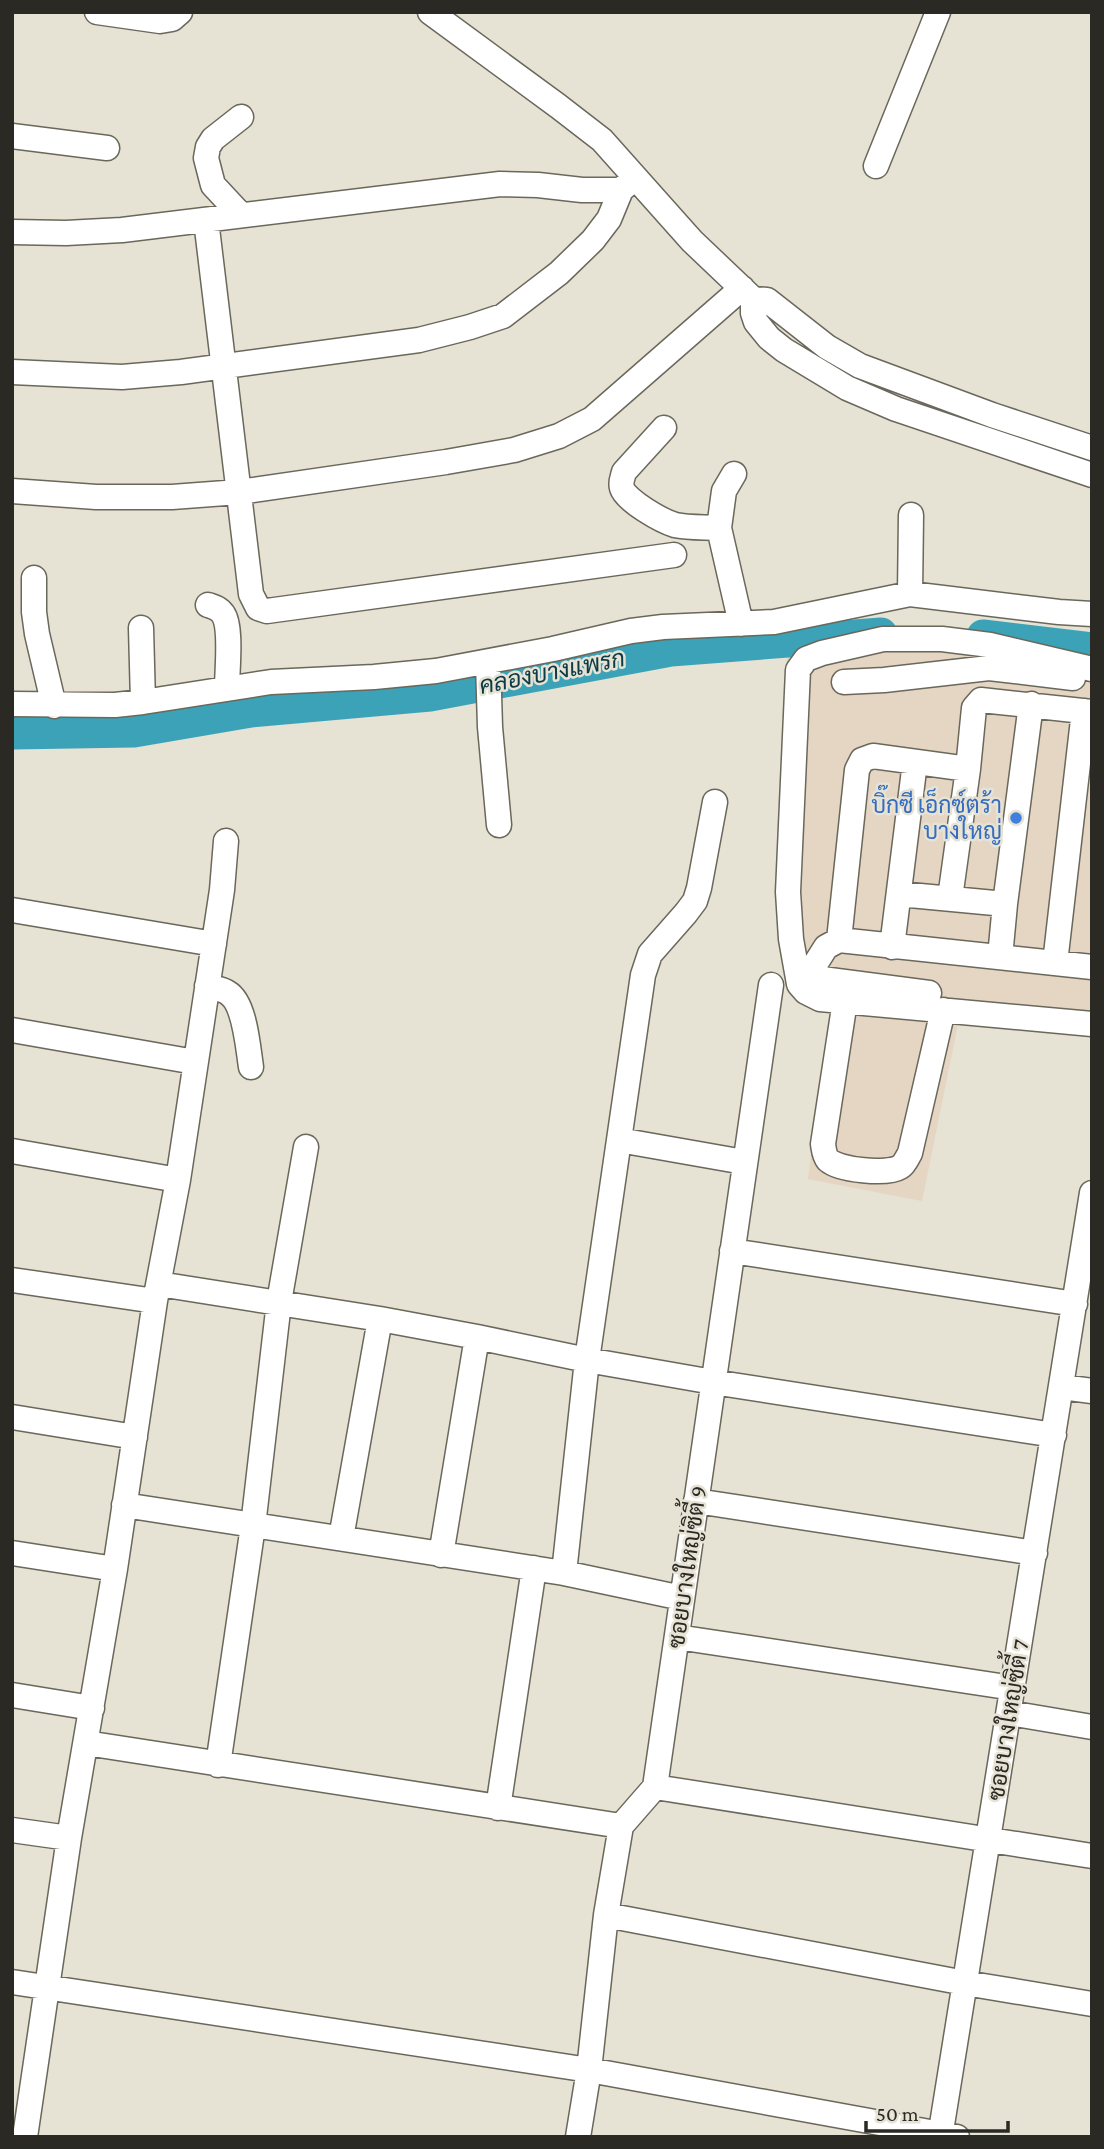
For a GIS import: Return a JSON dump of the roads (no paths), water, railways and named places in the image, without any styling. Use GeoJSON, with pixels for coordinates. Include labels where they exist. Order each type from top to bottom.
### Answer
{"type":"FeatureCollection","features":[{"type":"Feature","properties":{"kind":"street"},"geometry":{"type":"LineString","coordinates":[[97,12],[160,21],[172,19],[180,12]]}},
{"type":"Feature","properties":{"kind":"street"},"geometry":{"type":"LineString","coordinates":[[430,12],[602,140],[628,183],[748,294],[767,300],[827,347],[860,366],[992,415],[1092,447]]}},
{"type":"Feature","properties":{"kind":"street"},"geometry":{"type":"LineString","coordinates":[[876,166],[938,12]]}},
{"type":"Feature","properties":{"kind":"street"},"geometry":{"type":"LineString","coordinates":[[240,214],[213,185],[206,158],[213,139],[241,117]]}},
{"type":"Feature","properties":{"kind":"street"},"geometry":{"type":"LineString","coordinates":[[12,136],[107,148]]}},
{"type":"Feature","properties":{"kind":"street"},"geometry":{"type":"LineString","coordinates":[[12,232],[122,230],[500,184],[582,190],[628,183]]}},
{"type":"Feature","properties":{"kind":"street"},"geometry":{"type":"LineString","coordinates":[[12,372],[122,377],[419,340],[470,327],[503,316],[559,273],[593,240],[628,183]]}},
{"type":"Feature","properties":{"kind":"street"},"geometry":{"type":"LineString","coordinates":[[205,220],[251,594],[258,608],[267,611],[674,555]]}},
{"type":"Feature","properties":{"kind":"street"},"geometry":{"type":"LineString","coordinates":[[748,294],[756,322],[769,338],[847,388],[896,409],[1092,475]]}},
{"type":"Feature","properties":{"kind":"street"},"geometry":{"type":"LineString","coordinates":[[12,491],[96,497],[172,497],[239,492],[514,450],[559,436],[592,419],[748,294]]}},
{"type":"Feature","properties":{"kind":"street"},"geometry":{"type":"LineString","coordinates":[[664,428],[624,472],[622,489],[627,496],[659,519],[677,525],[719,527]]}},
{"type":"Feature","properties":{"kind":"street"},"geometry":{"type":"LineString","coordinates":[[734,474],[724,491],[719,527],[741,624]]}},
{"type":"Feature","properties":{"kind":"street"},"geometry":{"type":"LineString","coordinates":[[910,594],[911,515]]}},
{"type":"Feature","properties":{"kind":"street"},"geometry":{"type":"LineString","coordinates":[[34,578],[37,634],[54,706]]}},
{"type":"Feature","properties":{"kind":"street"},"geometry":{"type":"LineString","coordinates":[[12,704],[54,706],[143,702],[271,682],[374,677],[488,667],[631,631],[799,618],[910,594],[1092,614]]}},
{"type":"Feature","properties":{"kind":"street"},"geometry":{"type":"LineString","coordinates":[[208,605],[224,615],[227,626],[227,688]]}},
{"type":"Feature","properties":{"kind":"street"},"geometry":{"type":"LineString","coordinates":[[141,628],[143,702]]}},
{"type":"Feature","properties":{"kind":"street"},"geometry":{"type":"LineString","coordinates":[[1092,669],[990,645],[930,639],[883,639],[806,659],[798,670],[787,876],[791,939],[799,984],[806,992],[820,999],[1092,1022]]}},
{"type":"Feature","properties":{"kind":"street"},"geometry":{"type":"LineString","coordinates":[[488,667],[499,825]]}},
{"type":"Feature","properties":{"kind":"street"},"geometry":{"type":"LineString","coordinates":[[844,682],[989,668],[1092,680]]}},
{"type":"Feature","properties":{"kind":"street"},"geometry":{"type":"LineString","coordinates":[[950,898],[974,708],[978,702],[986,699],[1088,712],[1055,963]]}},
{"type":"Feature","properties":{"kind":"street"},"geometry":{"type":"LineString","coordinates":[[1000,957],[1031,704]]}},
{"type":"Feature","properties":{"kind":"street"},"geometry":{"type":"LineString","coordinates":[[839,940],[858,770],[862,760],[873,756],[968,769]]}},
{"type":"Feature","properties":{"kind":"street"},"geometry":{"type":"LineString","coordinates":[[892,947],[915,762]]}},
{"type":"Feature","properties":{"kind":"street"},"geometry":{"type":"LineString","coordinates":[[564,1573],[587,1360],[643,975],[650,954],[695,901],[715,802]]}},
{"type":"Feature","properties":{"kind":"street"},"geometry":{"type":"LineString","coordinates":[[27,2135],[69,1838],[115,1569],[157,1293],[178,1180],[222,890],[226,841]]}},
{"type":"Feature","properties":{"kind":"street"},"geometry":{"type":"LineString","coordinates":[[899,894],[1005,904]]}},
{"type":"Feature","properties":{"kind":"street"},"geometry":{"type":"LineString","coordinates":[[12,910],[214,944]]}},
{"type":"Feature","properties":{"kind":"street"},"geometry":{"type":"LineString","coordinates":[[1092,967],[839,940],[826,947],[814,965],[815,974],[822,979],[1077,1012],[1092,1022]]}},
{"type":"Feature","properties":{"kind":"street","name":"ซอยบางใหญ่ซิตี้ 9"},"geometry":{"type":"LineString","coordinates":[[655,1787],[771,985]]}},
{"type":"Feature","properties":{"kind":"street"},"geometry":{"type":"LineString","coordinates":[[207,986],[228,992],[234,998],[240,1010],[251,1067]]}},
{"type":"Feature","properties":{"kind":"street"},"geometry":{"type":"LineString","coordinates":[[845,1002],[823,1144],[824,1155],[831,1162],[863,1171],[892,1170],[902,1165],[910,1153],[943,1010]]}},
{"type":"Feature","properties":{"kind":"street"},"geometry":{"type":"LineString","coordinates":[[12,1030],[195,1062]]}},
{"type":"Feature","properties":{"kind":"street"},"geometry":{"type":"LineString","coordinates":[[619,1140],[744,1162]]}},
{"type":"Feature","properties":{"kind":"street"},"geometry":{"type":"LineString","coordinates":[[218,1765],[253,1526],[279,1302],[306,1147]]}},
{"type":"Feature","properties":{"kind":"street"},"geometry":{"type":"LineString","coordinates":[[12,1151],[178,1180]]}},
{"type":"Feature","properties":{"kind":"street","name":"ซอยบางใหญ่ซิตี้ 7"},"geometry":{"type":"LineString","coordinates":[[946,2136],[965,1983],[1075,1304],[1087,1254],[1092,1193]]}},
{"type":"Feature","properties":{"kind":"street"},"geometry":{"type":"LineString","coordinates":[[732,1251],[1075,1304]]}},
{"type":"Feature","properties":{"kind":"street"},"geometry":{"type":"LineString","coordinates":[[12,1280],[279,1302],[713,1382],[1054,1435]]}},
{"type":"Feature","properties":{"kind":"street"},"geometry":{"type":"LineString","coordinates":[[341,1538],[380,1319]]}},
{"type":"Feature","properties":{"kind":"street"},"geometry":{"type":"LineString","coordinates":[[441,1555],[477,1337]]}},
{"type":"Feature","properties":{"kind":"street"},"geometry":{"type":"LineString","coordinates":[[1062,1387],[1092,1391]]}},
{"type":"Feature","properties":{"kind":"street"},"geometry":{"type":"LineString","coordinates":[[12,1418],[135,1437]]}},
{"type":"Feature","properties":{"kind":"street"},"geometry":{"type":"LineString","coordinates":[[696,1501],[1035,1553]]}},
{"type":"Feature","properties":{"kind":"street"},"geometry":{"type":"LineString","coordinates":[[124,1505],[534,1568],[682,1598]]}},
{"type":"Feature","properties":{"kind":"street"},"geometry":{"type":"LineString","coordinates":[[12,1553],[115,1569]]}},
{"type":"Feature","properties":{"kind":"street"},"geometry":{"type":"LineString","coordinates":[[498,1808],[534,1568]]}},
{"type":"Feature","properties":{"kind":"street"},"geometry":{"type":"LineString","coordinates":[[677,1637],[1011,1701],[1092,1727]]}},
{"type":"Feature","properties":{"kind":"street"},"geometry":{"type":"LineString","coordinates":[[12,1695],[92,1708]]}},
{"type":"Feature","properties":{"kind":"street"},"geometry":{"type":"LineString","coordinates":[[86,1743],[621,1826]]}},
{"type":"Feature","properties":{"kind":"street"},"geometry":{"type":"LineString","coordinates":[[578,2137],[589,2070],[606,1915],[621,1826],[655,1787],[1092,1856]]}},
{"type":"Feature","properties":{"kind":"street"},"geometry":{"type":"LineString","coordinates":[[12,1830],[69,1838]]}},
{"type":"Feature","properties":{"kind":"street"},"geometry":{"type":"LineString","coordinates":[[606,1915],[965,1983],[1092,2004]]}},
{"type":"Feature","properties":{"kind":"street"},"geometry":{"type":"LineString","coordinates":[[12,1982],[589,2070],[946,2136]]}},
{"type":"Feature","properties":{"kind":"waterway","name":"คลองบางแพรก"},"geometry":{"type":"LineString","coordinates":[[12,733],[134,731],[251,711],[430,695],[671,650],[881,634]]}},
{"type":"Feature","properties":{"kind":"waterway","name":"คลองบางแพรก"},"geometry":{"type":"LineString","coordinates":[[983,636],[1092,649]]}},
{"type":"Feature","properties":{"kind":"place","name":"บิ๊กซี เอ็กซ์ตร้า บางใหญ่"},"geometry":{"type":"Point","coordinates":[1016,818]}}]}
